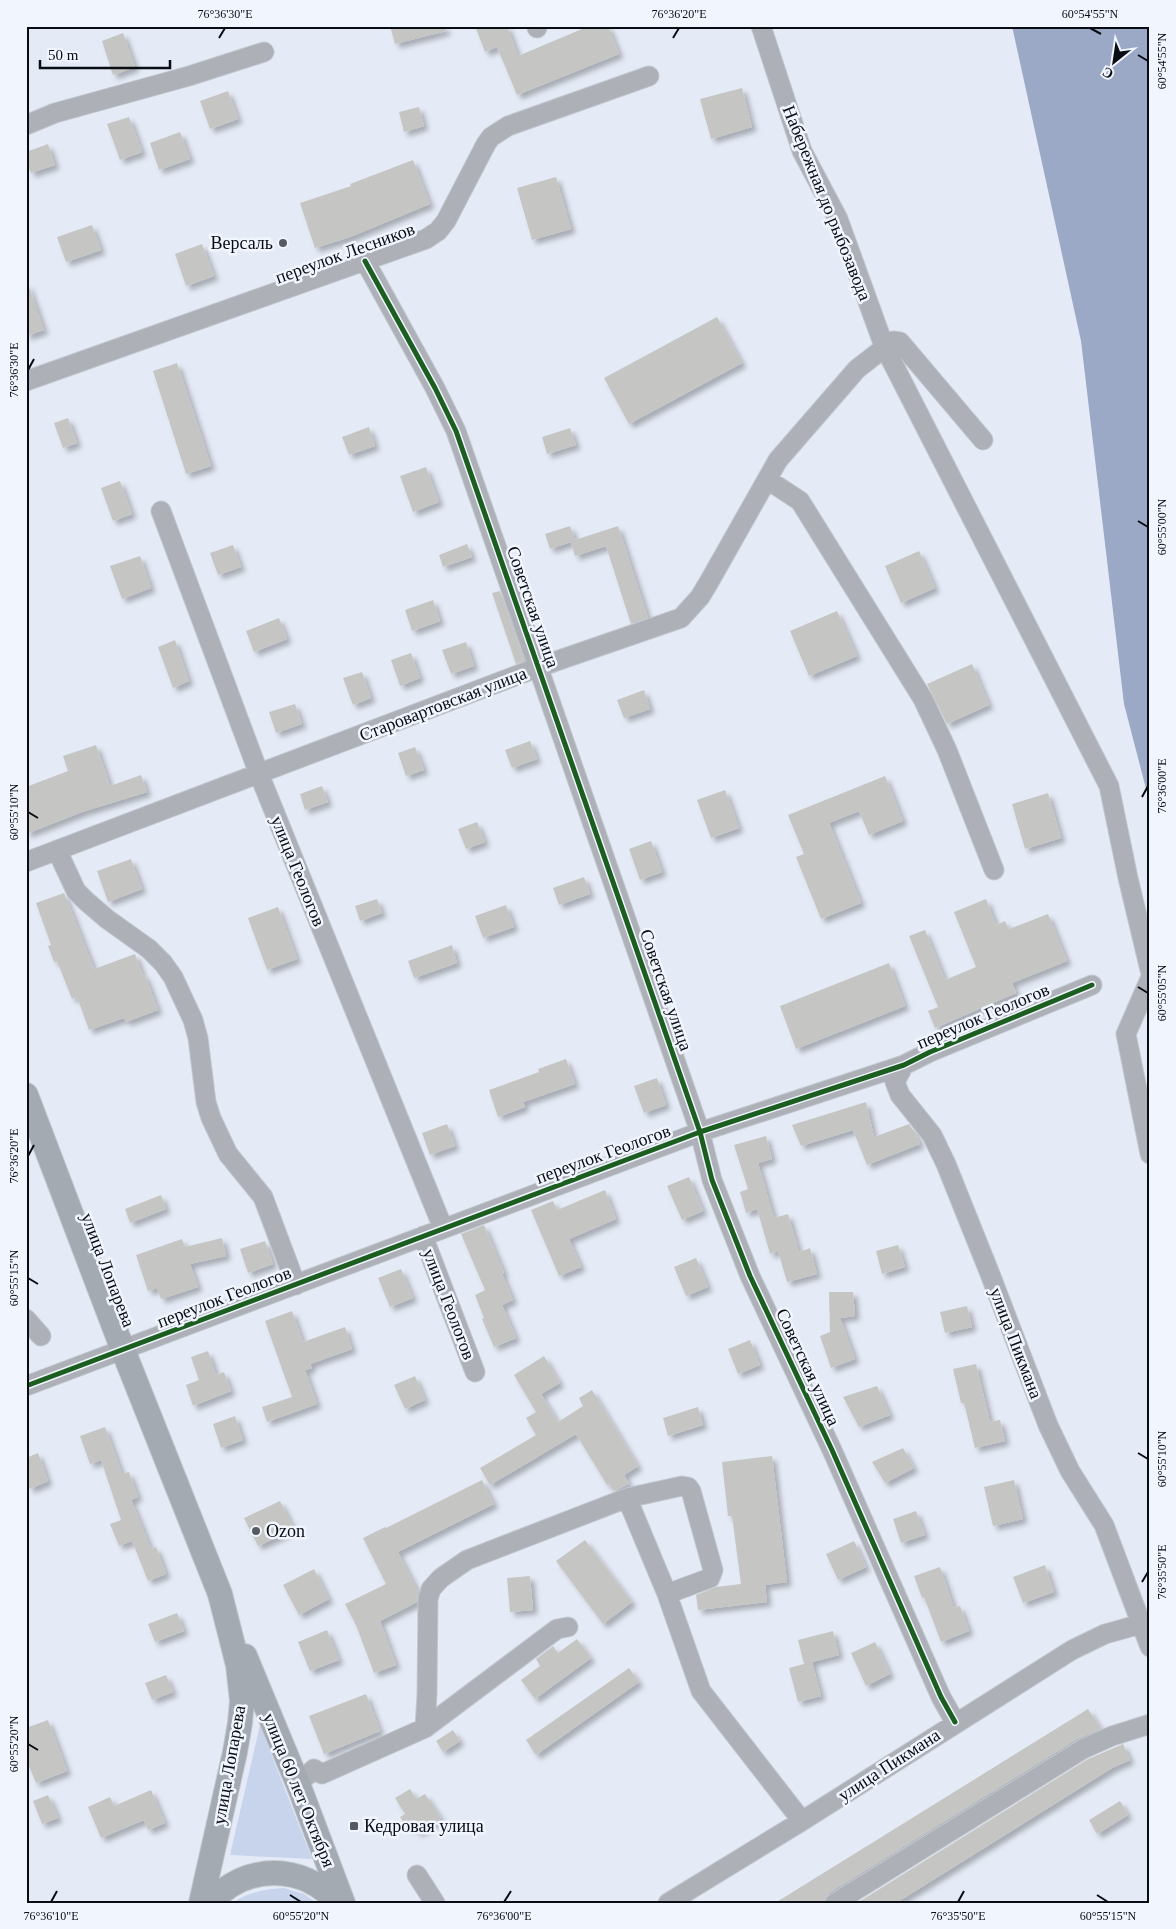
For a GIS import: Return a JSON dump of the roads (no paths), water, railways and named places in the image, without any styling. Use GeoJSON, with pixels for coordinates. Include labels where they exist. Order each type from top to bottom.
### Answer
{"type":"FeatureCollection","features":[{"type":"Feature","properties":{"kind":"main road","name":"улица Лопарева"},"geometry":{"type":"LineString","coordinates":[[26,1095],[123,1350],[220,1594],[238,1665],[242,1701],[235,1752],[201,1903]]}},
{"type":"Feature","properties":{"kind":"main road","name":"улица 60 лет Октября"},"geometry":{"type":"LineString","coordinates":[[220,1594],[298,1784],[343,1903]]}},
{"type":"Feature","properties":{"kind":"main road"},"geometry":{"type":"LineString","coordinates":[[210,1903],[217,1895],[239,1880],[258,1874],[275,1873],[304,1878],[325,1890],[338,1903]]}},
{"type":"Feature","properties":{"kind":"street","name":"Набережная до рыбозавода"},"geometry":{"type":"LineString","coordinates":[[762,26],[802,151],[838,219],[885,348],[1109,786],[1150,970]]}},
{"type":"Feature","properties":{"kind":"street"},"geometry":{"type":"LineString","coordinates":[[26,125],[55,113],[189,76],[264,52]]}},
{"type":"Feature","properties":{"kind":"street","name":"переулок Лесников"},"geometry":{"type":"LineString","coordinates":[[26,381],[426,239],[438,231],[446,222],[486,144],[500,130],[649,76]]}},
{"type":"Feature","properties":{"kind":"street","name":"Советская улица"},"geometry":{"type":"LineString","coordinates":[[365,261],[435,388],[456,431],[700,1132],[712,1180],[750,1276],[832,1450],[941,1697],[955,1722]]}},
{"type":"Feature","properties":{"kind":"street"},"geometry":{"type":"LineString","coordinates":[[885,348],[893,341],[900,342],[983,440]]}},
{"type":"Feature","properties":{"kind":"street","name":"Старовартовская улица"},"geometry":{"type":"LineString","coordinates":[[26,862],[539,667],[681,618],[700,597],[778,460],[857,369],[885,348]]}},
{"type":"Feature","properties":{"kind":"street"},"geometry":{"type":"LineString","coordinates":[[768,480],[800,501],[923,699],[947,750],[994,870]]}},
{"type":"Feature","properties":{"kind":"street","name":"улица Геологов"},"geometry":{"type":"LineString","coordinates":[[161,511],[259,774],[443,1228]]}},
{"type":"Feature","properties":{"kind":"street"},"geometry":{"type":"LineString","coordinates":[[58,850],[76,891],[107,919],[149,949],[173,977],[187,1005],[198,1038],[206,1102],[212,1118],[228,1154],[264,1196],[296,1284]]}},
{"type":"Feature","properties":{"kind":"street"},"geometry":{"type":"LineString","coordinates":[[1150,978],[1126,1034],[1150,1154]]}},
{"type":"Feature","properties":{"kind":"street","name":"переулок Геологов"},"geometry":{"type":"LineString","coordinates":[[123,1350],[700,1132],[904,1065],[930,1052],[1092,985]]}},
{"type":"Feature","properties":{"kind":"street","name":"улица Пикмана"},"geometry":{"type":"LineString","coordinates":[[904,1065],[895,1082],[900,1095],[932,1135],[946,1164],[1048,1425],[1070,1471],[1104,1525],[1150,1647]]}},
{"type":"Feature","properties":{"kind":"street","name":"улица Геологов"},"geometry":{"type":"LineString","coordinates":[[423,1236],[475,1372]]}},
{"type":"Feature","properties":{"kind":"street"},"geometry":{"type":"LineString","coordinates":[[26,1319],[41,1336]]}},
{"type":"Feature","properties":{"kind":"street"},"geometry":{"type":"LineString","coordinates":[[26,1386],[123,1350]]}},
{"type":"Feature","properties":{"kind":"street"},"geometry":{"type":"LineString","coordinates":[[424,1728],[428,1694],[428,1599],[432,1589],[441,1578],[467,1560],[627,1498],[682,1486],[688,1487],[691,1491],[713,1570],[710,1578],[667,1594]]}},
{"type":"Feature","properties":{"kind":"street"},"geometry":{"type":"LineString","coordinates":[[627,1498],[667,1594],[701,1691],[802,1821]]}},
{"type":"Feature","properties":{"kind":"street","name":"улица Пикмана"},"geometry":{"type":"LineString","coordinates":[[668,1903],[802,1821],[955,1722],[1072,1650],[1105,1634],[1141,1624]]}},
{"type":"Feature","properties":{"kind":"street"},"geometry":{"type":"LineString","coordinates":[[298,1784],[314,1769],[322,1774],[411,1736],[557,1629],[568,1627]]}},
{"type":"Feature","properties":{"kind":"street"},"geometry":{"type":"LineString","coordinates":[[835,1903],[1083,1749],[1112,1736],[1150,1724]]}},
{"type":"Feature","properties":{"kind":"street"},"geometry":{"type":"LineString","coordinates":[[417,1874],[435,1903]]}},
{"type":"Feature","properties":{"kind":"place","name":"Версаль"},"geometry":{"type":"Point","coordinates":[283,243]}},
{"type":"Feature","properties":{"kind":"place","name":"Ozon"},"geometry":{"type":"Point","coordinates":[256,1531]}},
{"type":"Feature","properties":{"kind":"place","name":"Кедровая улица"},"geometry":{"type":"Point","coordinates":[354,1826]}}]}
